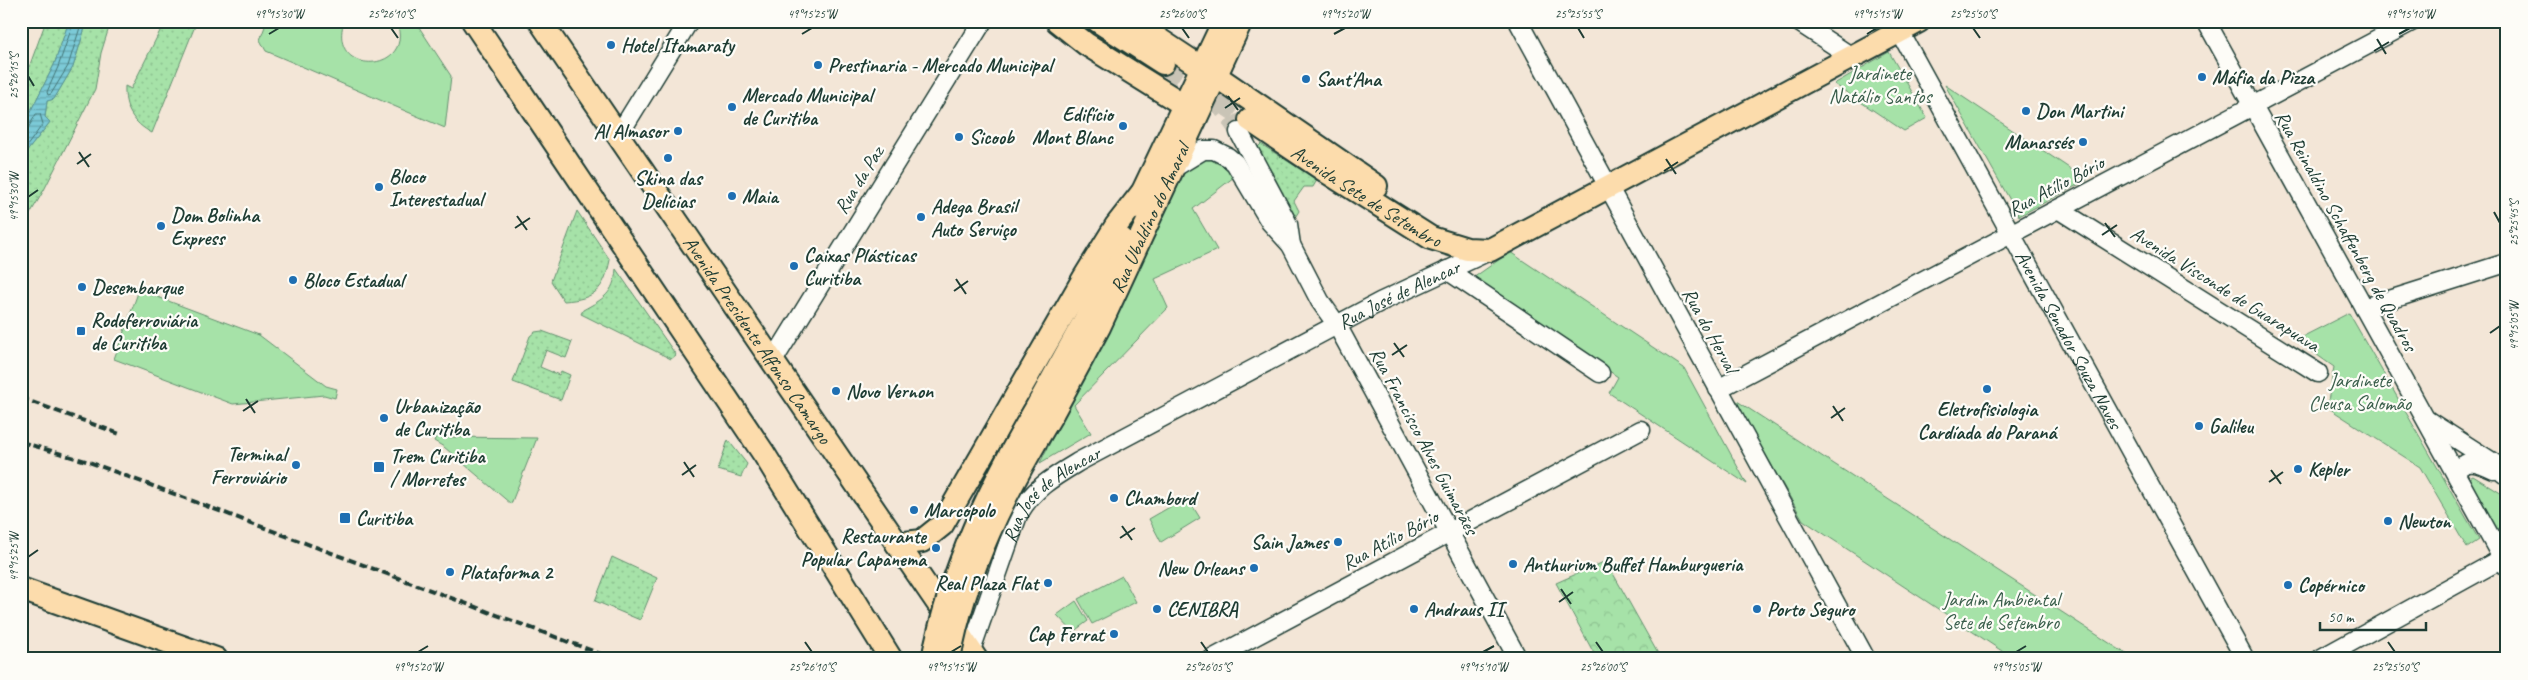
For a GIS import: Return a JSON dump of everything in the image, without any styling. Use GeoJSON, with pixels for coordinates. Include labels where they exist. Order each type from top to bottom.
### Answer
{"type":"FeatureCollection","features":[{"type":"Feature","properties":{"kind":"main road"},"geometry":{"type":"LineString","coordinates":[[473,21],[764,454],[891,659]]}},
{"type":"Feature","properties":{"kind":"main road","name":"Avenida Presidente Affonso Camargo"},"geometry":{"type":"LineString","coordinates":[[540,21],[973,655]]}},
{"type":"Feature","properties":{"kind":"main road"},"geometry":{"type":"LineString","coordinates":[[1056,21],[1086,44],[1184,106]]}},
{"type":"Feature","properties":{"kind":"main road"},"geometry":{"type":"LineString","coordinates":[[1098,21],[1163,63]]}},
{"type":"Feature","properties":{"kind":"main road"},"geometry":{"type":"LineString","coordinates":[[1131,21],[1209,72],[1467,249]]}},
{"type":"Feature","properties":{"kind":"main road","name":"Rua Ubaldino do Amaral"},"geometry":{"type":"LineString","coordinates":[[1045,409],[1184,106],[1209,72],[1237,22]]}},
{"type":"Feature","properties":{"kind":"main road","name":"Rua José de Alencar"},"geometry":{"type":"LineString","coordinates":[[1490,250],[1852,57],[1905,25]]}},
{"type":"Feature","properties":{"kind":"main road","name":"Rua Ubaldino do Amaral"},"geometry":{"type":"LineString","coordinates":[[1045,409],[1099,327],[1172,170],[1209,72]]}},
{"type":"Feature","properties":{"kind":"main road","name":"Avenida Sete de Setembro"},"geometry":{"type":"LineString","coordinates":[[1245,126],[1327,172],[1431,238],[1467,249],[1490,250]]}},
{"type":"Feature","properties":{"kind":"main road"},"geometry":{"type":"LineString","coordinates":[[898,544],[922,541],[934,534],[949,515],[1084,278],[1116,226],[1142,194]]}},
{"type":"Feature","properties":{"kind":"main road"},"geometry":{"type":"LineString","coordinates":[[933,659],[950,589],[969,539],[1000,471],[1045,409]]}},
{"type":"Feature","properties":{"kind":"main road"},"geometry":{"type":"LineString","coordinates":[[949,659],[967,590],[990,529],[1045,409]]}},
{"type":"Feature","properties":{"kind":"main road"},"geometry":{"type":"LineString","coordinates":[[21,589],[216,659]]}},
{"type":"Feature","properties":{"kind":"street"},"geometry":{"type":"LineString","coordinates":[[618,136],[689,21]]}},
{"type":"Feature","properties":{"kind":"street","name":"Rua da Paz"},"geometry":{"type":"LineString","coordinates":[[772,361],[982,21]]}},
{"type":"Feature","properties":{"kind":"street","name":"Rua do Herval"},"geometry":{"type":"LineString","coordinates":[[1518,21],[1866,659]]}},
{"type":"Feature","properties":{"kind":"street"},"geometry":{"type":"LineString","coordinates":[[1797,21],[1852,57]]}},
{"type":"Feature","properties":{"kind":"street","name":"Rua Reinaldino Schaffenberg de Quadros"},"geometry":{"type":"LineString","coordinates":[[2206,21],[2505,561]]}},
{"type":"Feature","properties":{"kind":"street","name":"Rua Atílio Bório"},"geometry":{"type":"LineString","coordinates":[[1718,389],[2413,21]]}},
{"type":"Feature","properties":{"kind":"street","name":"Avenida Senador Souza Naves"},"geometry":{"type":"LineString","coordinates":[[1905,25],[2011,234],[2245,659]]}},
{"type":"Feature","properties":{"kind":"street","name":"Rua Francisco Alves Guimarães"},"geometry":{"type":"LineString","coordinates":[[1245,126],[1288,224],[1291,245]]}},
{"type":"Feature","properties":{"kind":"street","name":"Rua Francisco Alves Guimarães"},"geometry":{"type":"LineString","coordinates":[[1172,170],[1203,150],[1214,150],[1235,163],[1270,222],[1291,245],[1320,301],[1344,321],[1450,532],[1518,659]]}},
{"type":"Feature","properties":{"kind":"street","name":"Avenida Visconde de Guarapuava"},"geometry":{"type":"LineString","coordinates":[[2058,209],[2318,373]]}},
{"type":"Feature","properties":{"kind":"street","name":"Rua José de Alencar"},"geometry":{"type":"LineString","coordinates":[[973,655],[1018,515],[1029,497],[1044,483],[1080,461],[1344,321],[1490,250]]}},
{"type":"Feature","properties":{"kind":"street"},"geometry":{"type":"LineString","coordinates":[[2364,308],[2503,264]]}},
{"type":"Feature","properties":{"kind":"street","name":"Avenida Sete de Setembro"},"geometry":{"type":"LineString","coordinates":[[1447,270],[1600,373]]}},
{"type":"Feature","properties":{"kind":"street"},"geometry":{"type":"LineString","coordinates":[[2425,418],[2494,462],[2505,475]]}},
{"type":"Feature","properties":{"kind":"street","name":"Rua Atílio Bório"},"geometry":{"type":"LineString","coordinates":[[1212,659],[1642,430]]}},
{"type":"Feature","properties":{"kind":"street"},"geometry":{"type":"LineString","coordinates":[[2455,472],[2467,462],[2480,463],[2505,475]]}},
{"type":"Feature","properties":{"kind":"street"},"geometry":{"type":"LineString","coordinates":[[2320,659],[2505,561]]}},
{"type":"Feature","properties":{"kind":"green space"},"geometry":{"type":"Polygon","coordinates":[[[46,21],[69,21],[54,65],[21,130],[21,89],[46,21]]]}},
{"type":"Feature","properties":{"kind":"green space"},"geometry":{"type":"Polygon","coordinates":[[[87,21],[111,21],[101,53],[95,89],[44,190],[30,214],[21,222],[21,166],[28,150],[50,122],[45,117],[47,101],[54,99],[73,67],[87,21]]]}},
{"type":"Feature","properties":{"kind":"green space"},"geometry":{"type":"Polygon","coordinates":[[[165,21],[197,21],[152,133],[140,125],[131,114],[126,101],[125,86],[131,89],[165,21]]]}},
{"type":"Feature","properties":{"kind":"green space"},"geometry":{"type":"Polygon","coordinates":[[[267,21],[344,21],[342,40],[348,53],[358,60],[372,62],[384,59],[395,51],[399,38],[396,21],[415,21],[451,76],[445,128],[266,51],[260,40],[267,21]]]}},
{"type":"Feature","properties":{"kind":"green space","name":"Jardinete Natálio Santos"},"geometry":{"type":"Polygon","coordinates":[[[1889,52],[1927,118],[1904,131],[1834,84],[1889,52]]]}},
{"type":"Feature","properties":{"kind":"green space"},"geometry":{"type":"Polygon","coordinates":[[[1945,85],[2087,180],[2019,216],[1945,85]]]}},
{"type":"Feature","properties":{"kind":"green space"},"geometry":{"type":"Polygon","coordinates":[[[1261,144],[1317,180],[1313,187],[1304,187],[1294,201],[1299,211],[1294,219],[1258,147],[1261,144]]]}},
{"type":"Feature","properties":{"kind":"green space"},"geometry":{"type":"Polygon","coordinates":[[[1205,159],[1222,163],[1234,177],[1193,209],[1217,250],[1155,279],[1168,308],[1074,405],[1091,433],[1040,463],[1181,174],[1194,163],[1205,159]]]}},
{"type":"Feature","properties":{"kind":"green space"},"geometry":{"type":"Polygon","coordinates":[[[577,211],[610,260],[605,279],[596,291],[583,298],[564,301],[551,281],[577,211]]]}},
{"type":"Feature","properties":{"kind":"green space"},"geometry":{"type":"Polygon","coordinates":[[[1510,252],[1684,368],[1747,484],[1609,393],[1618,377],[1473,278],[1510,252]]]}},
{"type":"Feature","properties":{"kind":"green space"},"geometry":{"type":"Polygon","coordinates":[[[616,269],[676,355],[671,359],[581,314],[583,310],[602,299],[610,290],[616,269]]]}},
{"type":"Feature","properties":{"kind":"green space"},"geometry":{"type":"Polygon","coordinates":[[[139,290],[259,335],[326,386],[337,389],[335,398],[324,395],[233,404],[114,359],[139,290]]]}},
{"type":"Feature","properties":{"kind":"green space","name":"Jardinete Cleusa Salomão"},"geometry":{"type":"Polygon","coordinates":[[[2349,313],[2479,540],[2467,548],[2420,467],[2327,407],[2334,367],[2296,340],[2349,313]]]}},
{"type":"Feature","properties":{"kind":"green space"},"geometry":{"type":"Polygon","coordinates":[[[542,331],[572,342],[566,358],[546,350],[540,367],[559,375],[561,371],[570,375],[561,400],[513,382],[530,336],[535,332],[542,331]]]}},
{"type":"Feature","properties":{"kind":"green space","name":"Jardim Ambiental Sete de Setembro"},"geometry":{"type":"Polygon","coordinates":[[[1734,399],[2134,659],[2014,659],[1803,520],[1734,399]]]}},
{"type":"Feature","properties":{"kind":"green space"},"geometry":{"type":"Polygon","coordinates":[[[437,435],[449,437],[537,438],[511,504],[444,447],[434,441],[437,435]]]}},
{"type":"Feature","properties":{"kind":"green space"},"geometry":{"type":"Polygon","coordinates":[[[728,440],[747,464],[741,477],[718,470],[728,440]]]}},
{"type":"Feature","properties":{"kind":"green space"},"geometry":{"type":"Polygon","coordinates":[[[2473,476],[2507,497],[2507,539],[2501,539],[2465,480],[2473,476]]]}},
{"type":"Feature","properties":{"kind":"green space"},"geometry":{"type":"Polygon","coordinates":[[[1187,497],[1200,518],[1161,542],[1149,519],[1187,497]]]}},
{"type":"Feature","properties":{"kind":"green space"},"geometry":{"type":"Polygon","coordinates":[[[612,557],[657,578],[640,620],[595,601],[612,557]]]}},
{"type":"Feature","properties":{"kind":"green space"},"geometry":{"type":"Polygon","coordinates":[[[1606,561],[1661,659],[1597,659],[1556,583],[1606,561]]]}},
{"type":"Feature","properties":{"kind":"green space"},"geometry":{"type":"Polygon","coordinates":[[[1122,576],[1136,602],[1092,624],[1078,599],[1122,576]]]}},
{"type":"Feature","properties":{"kind":"green space"},"geometry":{"type":"Polygon","coordinates":[[[1076,601],[1088,621],[1073,632],[1057,615],[1076,601]]]}},
{"type":"Feature","properties":{"kind":"water"},"geometry":{"type":"Polygon","coordinates":[[[69,21],[87,21],[73,67],[54,99],[47,101],[45,117],[50,122],[28,150],[21,166],[21,130],[54,65],[69,21]]]}},
{"type":"Feature","properties":{"kind":"tunnel"},"geometry":{"type":"LineString","coordinates":[[1163,63],[1250,120]]}},
{"type":"Feature","properties":{"kind":"tunnel"},"geometry":{"type":"LineString","coordinates":[[1214,97],[1239,132]]}},
{"type":"Feature","properties":{"kind":"railway"},"geometry":{"type":"LineString","coordinates":[[21,398],[120,434]]}},
{"type":"Feature","properties":{"kind":"railway"},"geometry":{"type":"LineString","coordinates":[[21,442],[89,462],[614,659]]}},
{"type":"Feature","properties":{"kind":"place","name":"Hotel Itamaraty"},"geometry":{"type":"Point","coordinates":[611,45]}},
{"type":"Feature","properties":{"kind":"place","name":"Prestinaria - Mercado Municipal"},"geometry":{"type":"Point","coordinates":[818,65]}},
{"type":"Feature","properties":{"kind":"place","name":"Máfia da Pizza"},"geometry":{"type":"Point","coordinates":[2202,77]}},
{"type":"Feature","properties":{"kind":"place","name":"Sant'Ana"},"geometry":{"type":"Point","coordinates":[1306,79]}},
{"type":"Feature","properties":{"kind":"place","name":"Mercado Municipal de Curitiba"},"geometry":{"type":"Point","coordinates":[732,107]}},
{"type":"Feature","properties":{"kind":"place","name":"Don Martini"},"geometry":{"type":"Point","coordinates":[2026,111]}},
{"type":"Feature","properties":{"kind":"place","name":"Edifício Mont Blanc"},"geometry":{"type":"Point","coordinates":[1123,126]}},
{"type":"Feature","properties":{"kind":"place","name":"Al Almasor"},"geometry":{"type":"Point","coordinates":[678,131]}},
{"type":"Feature","properties":{"kind":"place","name":"Sicoob"},"geometry":{"type":"Point","coordinates":[959,137]}},
{"type":"Feature","properties":{"kind":"place","name":"Manassés"},"geometry":{"type":"Point","coordinates":[2083,142]}},
{"type":"Feature","properties":{"kind":"place","name":"Skina das Delícias"},"geometry":{"type":"Point","coordinates":[668,158]}},
{"type":"Feature","properties":{"kind":"place","name":"Bloco Interestadual"},"geometry":{"type":"Point","coordinates":[379,187]}},
{"type":"Feature","properties":{"kind":"place","name":"Maia"},"geometry":{"type":"Point","coordinates":[732,196]}},
{"type":"Feature","properties":{"kind":"place","name":"Adega Brasil Auto Serviço"},"geometry":{"type":"Point","coordinates":[921,217]}},
{"type":"Feature","properties":{"kind":"place","name":"Dom Bolinha Express"},"geometry":{"type":"Point","coordinates":[161,226]}},
{"type":"Feature","properties":{"kind":"place","name":"Caixas Plásticas Curitiba"},"geometry":{"type":"Point","coordinates":[794,266]}},
{"type":"Feature","properties":{"kind":"place","name":"Bloco Estadual"},"geometry":{"type":"Point","coordinates":[293,280]}},
{"type":"Feature","properties":{"kind":"place","name":"Desembarque"},"geometry":{"type":"Point","coordinates":[82,287]}},
{"type":"Feature","properties":{"kind":"place","name":"Rodoferroviária de Curitiba"},"geometry":{"type":"Point","coordinates":[81,331]}},
{"type":"Feature","properties":{"kind":"place","name":"Eletrofisiologia Cardíada do Paraná"},"geometry":{"type":"Point","coordinates":[1987,389]}},
{"type":"Feature","properties":{"kind":"place","name":"Novo Vernon"},"geometry":{"type":"Point","coordinates":[836,391]}},
{"type":"Feature","properties":{"kind":"place","name":"Urbanização de Curitiba"},"geometry":{"type":"Point","coordinates":[384,418]}},
{"type":"Feature","properties":{"kind":"place","name":"Galileu"},"geometry":{"type":"Point","coordinates":[2199,426]}},
{"type":"Feature","properties":{"kind":"place","name":"Terminal Ferroviário"},"geometry":{"type":"Point","coordinates":[296,465]}},
{"type":"Feature","properties":{"kind":"place","name":"Trem Curitiba / Morretes"},"geometry":{"type":"Point","coordinates":[379,467]}},
{"type":"Feature","properties":{"kind":"place","name":"Kepler"},"geometry":{"type":"Point","coordinates":[2298,469]}},
{"type":"Feature","properties":{"kind":"place","name":"Chambord"},"geometry":{"type":"Point","coordinates":[1114,498]}},
{"type":"Feature","properties":{"kind":"place","name":"Marcopolo"},"geometry":{"type":"Point","coordinates":[914,510]}},
{"type":"Feature","properties":{"kind":"place","name":"Curitiba"},"geometry":{"type":"Point","coordinates":[345,518]}},
{"type":"Feature","properties":{"kind":"place","name":"Newton"},"geometry":{"type":"Point","coordinates":[2388,521]}},
{"type":"Feature","properties":{"kind":"place","name":"Sain James"},"geometry":{"type":"Point","coordinates":[1338,542]}},
{"type":"Feature","properties":{"kind":"place","name":"Restaurante Popular Capanema"},"geometry":{"type":"Point","coordinates":[936,548]}},
{"type":"Feature","properties":{"kind":"place","name":"Anthurium Buffet Hamburgueria"},"geometry":{"type":"Point","coordinates":[1513,564]}},
{"type":"Feature","properties":{"kind":"place","name":"New Orleans"},"geometry":{"type":"Point","coordinates":[1254,568]}},
{"type":"Feature","properties":{"kind":"place","name":"Plataforma 2"},"geometry":{"type":"Point","coordinates":[450,572]}},
{"type":"Feature","properties":{"kind":"place","name":"Real Plaza Flat"},"geometry":{"type":"Point","coordinates":[1048,583]}},
{"type":"Feature","properties":{"kind":"place","name":"Copérnico"},"geometry":{"type":"Point","coordinates":[2288,585]}},
{"type":"Feature","properties":{"kind":"place","name":"CENIBRA"},"geometry":{"type":"Point","coordinates":[1157,609]}},
{"type":"Feature","properties":{"kind":"place","name":"Andraus II"},"geometry":{"type":"Point","coordinates":[1414,609]}},
{"type":"Feature","properties":{"kind":"place","name":"Porto Seguro"},"geometry":{"type":"Point","coordinates":[1757,609]}},
{"type":"Feature","properties":{"kind":"place","name":"Cap Ferrat"},"geometry":{"type":"Point","coordinates":[1114,634]}}]}
